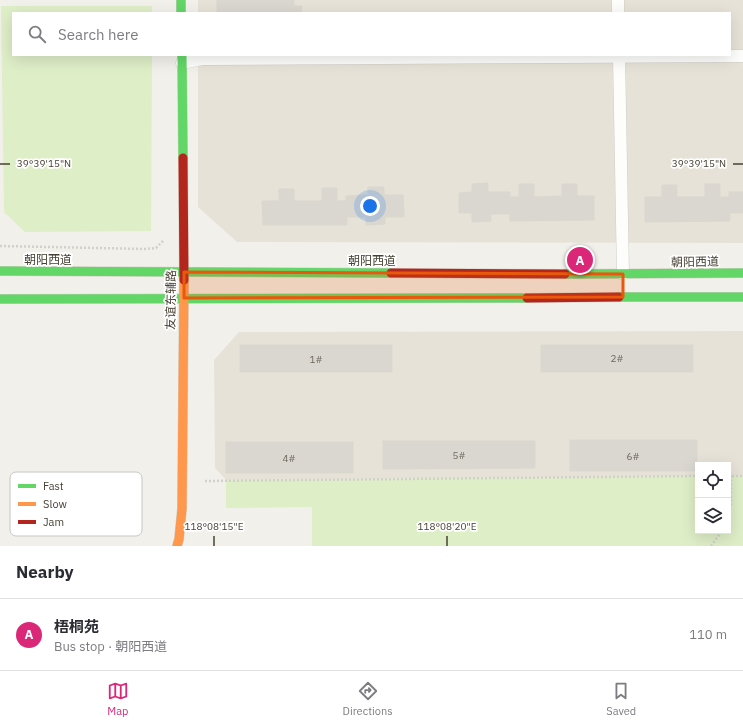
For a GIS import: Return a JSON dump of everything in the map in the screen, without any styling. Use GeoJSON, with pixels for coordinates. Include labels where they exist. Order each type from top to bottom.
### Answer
{"type":"FeatureCollection","features":[{"type":"Feature","properties":{"kind":"main road"},"geometry":{"type":"LineString","coordinates":[[181,0],[181,12]]}},
{"type":"Feature","properties":{"kind":"main road","name":"友谊东辅路"},"geometry":{"type":"LineString","coordinates":[[177,546],[182,510],[184,272],[182,59]]}},
{"type":"Feature","properties":{"kind":"main road","name":"朝阳西道"},"geometry":{"type":"LineString","coordinates":[[0,271],[184,272],[623,286],[743,297]]}},
{"type":"Feature","properties":{"kind":"main road","name":"朝阳西道"},"geometry":{"type":"LineString","coordinates":[[0,299],[184,298],[623,286],[743,273]]}},
{"type":"Feature","properties":{"kind":"street"},"geometry":{"type":"LineString","coordinates":[[618,0],[618,12]]}},
{"type":"Feature","properties":{"kind":"street"},"geometry":{"type":"LineString","coordinates":[[182,59],[619,59],[743,56]]}},
{"type":"Feature","properties":{"kind":"street"},"geometry":{"type":"LineString","coordinates":[[619,59],[743,64]]}},
{"type":"Feature","properties":{"kind":"street"},"geometry":{"type":"LineString","coordinates":[[619,59],[623,286]]}},
{"type":"Feature","properties":{"kind":"path"},"geometry":{"type":"LineString","coordinates":[[0,246],[146,249],[156,248],[163,241]]}},
{"type":"Feature","properties":{"kind":"path"},"geometry":{"type":"LineString","coordinates":[[205,481],[695,476]]}},
{"type":"Feature","properties":{"kind":"path"},"geometry":{"type":"LineString","coordinates":[[731,476],[743,476]]}},
{"type":"Feature","properties":{"kind":"path"},"geometry":{"type":"LineString","coordinates":[[711,546],[720,534]]}},
{"type":"Feature","properties":{"kind":"highlighted area"},"geometry":{"type":"Polygon","coordinates":[[[184,272],[623,274],[623,297],[184,298],[184,272]]]}},
{"type":"Feature","properties":{"kind":"shaded area"},"geometry":{"type":"Polygon","coordinates":[[[198,0],[743,0],[743,243],[237,242],[198,207],[198,56],[731,56],[731,12],[198,12],[198,0]]]}},
{"type":"Feature","properties":{"kind":"shaded area"},"geometry":{"type":"Polygon","coordinates":[[[743,331],[743,476],[731,476],[731,462],[695,462],[695,476],[226,480],[215,468],[214,360],[239,332],[743,331]]]}},
{"type":"Feature","properties":{"kind":"green space"},"geometry":{"type":"Polygon","coordinates":[[[1,6],[152,6],[152,12],[12,12],[12,56],[152,56],[151,231],[25,232],[4,212],[1,6]]]}},
{"type":"Feature","properties":{"kind":"green space"},"geometry":{"type":"Polygon","coordinates":[[[695,476],[695,534],[731,534],[731,476],[743,476],[743,546],[312,546],[312,507],[226,508],[226,480],[695,476]]]}},
{"type":"Feature","properties":{"kind":"building"},"geometry":{"type":"Polygon","coordinates":[[[217,0],[294,0],[294,6],[302,6],[301,12],[217,12],[217,0]]]}},
{"type":"Feature","properties":{"kind":"building"},"geometry":{"type":"Polygon","coordinates":[[[488,183],[488,192],[510,192],[510,197],[519,197],[519,184],[534,184],[534,197],[562,196],[562,184],[577,184],[577,196],[594,196],[594,220],[510,221],[510,214],[491,214],[491,221],[472,222],[472,213],[459,213],[459,193],[472,192],[472,184],[488,183]]]}},
{"type":"Feature","properties":{"kind":"building"},"geometry":{"type":"Polygon","coordinates":[[[705,184],[720,184],[720,197],[729,197],[729,192],[743,192],[743,213],[730,213],[730,221],[645,222],[645,197],[662,197],[662,185],[677,185],[677,197],[705,197],[705,184]]]}},
{"type":"Feature","properties":{"kind":"building"},"geometry":{"type":"Polygon","coordinates":[[[368,187],[384,187],[384,195],[403,195],[404,217],[385,217],[385,224],[366,225],[366,217],[347,217],[347,225],[263,225],[262,201],[279,201],[279,189],[294,189],[294,201],[322,201],[322,188],[337,188],[337,201],[346,201],[346,196],[368,195],[368,187]]]}},
{"type":"Feature","properties":{"kind":"building"},"geometry":{"type":"Polygon","coordinates":[[[240,345],[392,345],[392,372],[240,372],[240,345]]]}},
{"type":"Feature","properties":{"kind":"building"},"geometry":{"type":"Polygon","coordinates":[[[541,345],[693,345],[693,372],[541,372],[541,345]]]}},
{"type":"Feature","properties":{"kind":"building"},"geometry":{"type":"Polygon","coordinates":[[[570,440],[697,440],[697,462],[695,462],[695,471],[570,471],[570,440]]]}},
{"type":"Feature","properties":{"kind":"building"},"geometry":{"type":"Polygon","coordinates":[[[383,441],[535,441],[535,468],[383,469],[383,441]]]}},
{"type":"Feature","properties":{"kind":"building"},"geometry":{"type":"Polygon","coordinates":[[[226,442],[353,442],[353,473],[226,473],[226,442]]]}},
{"type":"Feature","properties":{"kind":"traffic: fast"},"geometry":{"type":"LineString","coordinates":[[181,0],[181,12]]}},
{"type":"Feature","properties":{"kind":"traffic: fast"},"geometry":{"type":"LineString","coordinates":[[182,56],[183,158]]}},
{"type":"Feature","properties":{"kind":"traffic: fast"},"geometry":{"type":"LineString","coordinates":[[0,271],[391,273]]}},
{"type":"Feature","properties":{"kind":"traffic: fast"},"geometry":{"type":"LineString","coordinates":[[565,274],[743,273]]}},
{"type":"Feature","properties":{"kind":"traffic: fast"},"geometry":{"type":"LineString","coordinates":[[619,297],[743,297]]}},
{"type":"Feature","properties":{"kind":"traffic: fast"},"geometry":{"type":"LineString","coordinates":[[0,299],[527,298]]}},
{"type":"Feature","properties":{"kind":"traffic: slow"},"geometry":{"type":"LineString","coordinates":[[177,546],[182,509],[184,280]]}},
{"type":"Feature","properties":{"kind":"traffic: jam"},"geometry":{"type":"LineString","coordinates":[[183,158],[184,280]]}},
{"type":"Feature","properties":{"kind":"traffic: jam"},"geometry":{"type":"LineString","coordinates":[[391,273],[565,274]]}},
{"type":"Feature","properties":{"kind":"traffic: jam"},"geometry":{"type":"LineString","coordinates":[[527,298],[619,297]]}},
{"type":"Feature","properties":{"kind":"place","name":"梧桐苑"},"geometry":{"type":"Point","coordinates":[580,260]}}]}
